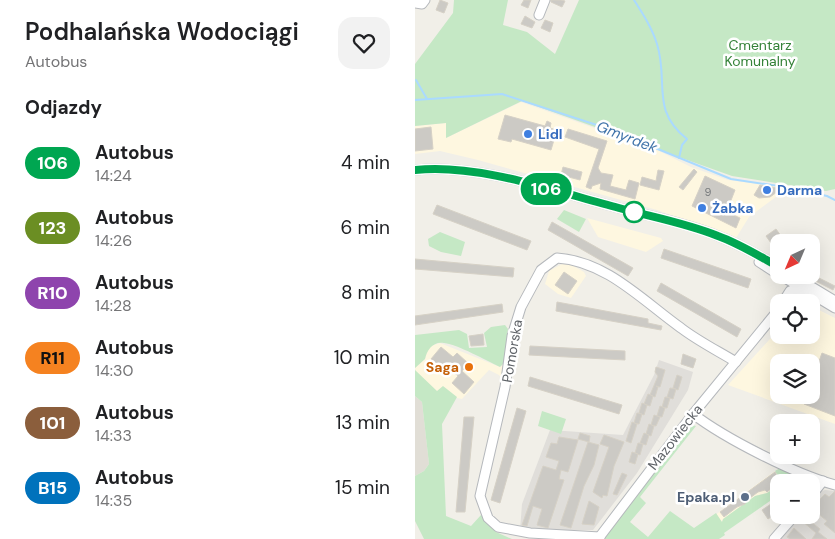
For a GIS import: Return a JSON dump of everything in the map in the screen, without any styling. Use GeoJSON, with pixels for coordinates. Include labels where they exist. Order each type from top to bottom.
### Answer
{"type":"FeatureCollection","features":[{"type":"Feature","properties":{"kind":"street"},"geometry":{"type":"LineString","coordinates":[[415,3],[422,4],[425,0]]}},
{"type":"Feature","properties":{"kind":"street"},"geometry":{"type":"LineString","coordinates":[[539,15],[545,0]]}},
{"type":"Feature","properties":{"kind":"street"},"geometry":{"type":"LineString","coordinates":[[415,170],[440,168],[479,173],[709,232],[731,241],[770,262]]}},
{"type":"Feature","properties":{"kind":"street"},"geometry":{"type":"LineString","coordinates":[[731,241],[749,256],[770,267]]}},
{"type":"Feature","properties":{"kind":"street","name":"Pomorska"},"geometry":{"type":"LineString","coordinates":[[599,538],[530,533],[498,527],[488,518],[480,496],[505,387],[512,336],[521,307],[541,270],[557,258],[573,259],[629,286],[681,329],[737,362]]}},
{"type":"Feature","properties":{"kind":"street"},"geometry":{"type":"LineString","coordinates":[[788,284],[790,292],[800,287],[810,286]]}},
{"type":"Feature","properties":{"kind":"street"},"geometry":{"type":"LineString","coordinates":[[796,284],[812,294]]}},
{"type":"Feature","properties":{"kind":"street"},"geometry":{"type":"LineString","coordinates":[[805,284],[835,300]]}},
{"type":"Feature","properties":{"kind":"street"},"geometry":{"type":"LineString","coordinates":[[797,294],[800,287]]}},
{"type":"Feature","properties":{"kind":"street"},"geometry":{"type":"LineString","coordinates":[[820,299],[835,308]]}},
{"type":"Feature","properties":{"kind":"street","name":"Mazowiecka"},"geometry":{"type":"LineString","coordinates":[[599,538],[693,414],[770,320]]}},
{"type":"Feature","properties":{"kind":"street","name":"Mazowiecka"},"geometry":{"type":"LineString","coordinates":[[756,338],[770,325]]}},
{"type":"Feature","properties":{"kind":"street"},"geometry":{"type":"LineString","coordinates":[[693,414],[744,445],[835,485]]}},
{"type":"Feature","properties":{"kind":"street"},"geometry":{"type":"LineString","coordinates":[[820,485],[823,481]]}},
{"type":"Feature","properties":{"kind":"street"},"geometry":{"type":"LineString","coordinates":[[774,539],[787,524]]}},
{"type":"Feature","properties":{"kind":"shaded area"},"geometry":{"type":"Polygon","coordinates":[[[521,102],[659,151],[691,167],[728,180],[788,188],[749,217],[736,238],[657,210],[478,160],[440,151],[415,154],[415,126],[446,123],[446,138],[521,102]]]}},
{"type":"Feature","properties":{"kind":"shaded area"},"geometry":{"type":"Polygon","coordinates":[[[587,218],[661,238],[663,241],[646,252],[598,237],[587,218]]]}},
{"type":"Feature","properties":{"kind":"shaded area"},"geometry":{"type":"Polygon","coordinates":[[[564,263],[570,264],[584,272],[586,276],[571,298],[558,294],[545,284],[549,271],[564,263]]]}},
{"type":"Feature","properties":{"kind":"shaded area"},"geometry":{"type":"Polygon","coordinates":[[[820,310],[835,318],[835,424],[820,419],[820,414],[808,414],[780,404],[820,404],[820,354],[770,354],[770,400],[728,385],[770,339],[770,344],[820,344],[820,310]]]}},
{"type":"Feature","properties":{"kind":"shaded area"},"geometry":{"type":"Polygon","coordinates":[[[440,343],[500,367],[504,363],[502,379],[499,375],[489,370],[462,399],[437,394],[416,373],[415,368],[425,359],[427,351],[431,346],[440,343]]]}},
{"type":"Feature","properties":{"kind":"shaded area"},"geometry":{"type":"Polygon","coordinates":[[[659,360],[693,372],[688,390],[637,473],[593,530],[520,530],[522,504],[550,430],[623,435],[654,375],[659,360]]]}},
{"type":"Feature","properties":{"kind":"shaded area"},"geometry":{"type":"Polygon","coordinates":[[[415,396],[422,402],[429,464],[424,471],[415,476],[415,396]]]}},
{"type":"Feature","properties":{"kind":"shaded area"},"geometry":{"type":"Polygon","coordinates":[[[770,475],[770,491],[767,493],[755,496],[708,532],[699,527],[770,475]]]}},
{"type":"Feature","properties":{"kind":"shaded area"},"geometry":{"type":"Polygon","coordinates":[[[825,490],[835,491],[835,539],[781,539],[794,524],[820,524],[820,492],[825,490]]]}},
{"type":"Feature","properties":{"kind":"green space","name":"Cmentarz Komunalny"},"geometry":{"type":"Polygon","coordinates":[[[454,0],[508,0],[503,25],[527,32],[555,54],[579,0],[835,0],[835,189],[826,191],[732,176],[522,101],[446,138],[446,123],[415,126],[415,64],[453,13],[454,0]]]}},
{"type":"Feature","properties":{"kind":"green space"},"geometry":{"type":"Polygon","coordinates":[[[564,210],[586,219],[579,232],[557,219],[564,210]]]}},
{"type":"Feature","properties":{"kind":"green space"},"geometry":{"type":"Polygon","coordinates":[[[440,232],[465,242],[461,256],[441,252],[429,246],[428,239],[440,232]]]}},
{"type":"Feature","properties":{"kind":"green space"},"geometry":{"type":"Polygon","coordinates":[[[505,325],[508,329],[504,363],[500,367],[450,344],[437,343],[431,347],[425,359],[415,368],[415,335],[459,330],[467,334],[469,348],[487,347],[484,333],[491,327],[505,325]]]}},
{"type":"Feature","properties":{"kind":"green space"},"geometry":{"type":"Polygon","coordinates":[[[415,370],[437,391],[443,386],[457,397],[442,424],[446,516],[471,526],[481,515],[496,532],[512,539],[424,539],[415,521],[415,476],[424,471],[429,464],[422,402],[415,396],[415,370]]]}},
{"type":"Feature","properties":{"kind":"green space"},"geometry":{"type":"Polygon","coordinates":[[[542,411],[566,419],[561,434],[538,426],[542,411]]]}},
{"type":"Feature","properties":{"kind":"green space"},"geometry":{"type":"Polygon","coordinates":[[[691,425],[696,426],[640,497],[646,503],[630,522],[648,537],[670,511],[694,528],[716,513],[722,522],[723,519],[755,496],[770,491],[770,501],[724,533],[725,535],[719,539],[598,539],[691,425]]]}},
{"type":"Feature","properties":{"kind":"green space"},"geometry":{"type":"Polygon","coordinates":[[[780,468],[793,474],[777,474],[775,471],[780,468]]]}},
{"type":"Feature","properties":{"kind":"building"},"geometry":{"type":"Polygon","coordinates":[[[440,0],[448,3],[444,13],[436,10],[440,0]]]}},
{"type":"Feature","properties":{"kind":"building"},"geometry":{"type":"Polygon","coordinates":[[[524,0],[531,0],[528,8],[521,5],[524,0]]]}},
{"type":"Feature","properties":{"kind":"building"},"geometry":{"type":"Polygon","coordinates":[[[551,0],[565,1],[562,7],[551,2],[551,0]]]}},
{"type":"Feature","properties":{"kind":"building"},"geometry":{"type":"Polygon","coordinates":[[[525,16],[535,22],[532,28],[521,24],[525,16]]]}},
{"type":"Feature","properties":{"kind":"building"},"geometry":{"type":"Polygon","coordinates":[[[545,20],[553,23],[550,32],[541,28],[545,20]]]}},
{"type":"Feature","properties":{"kind":"building","name":"Lidl"},"geometry":{"type":"Polygon","coordinates":[[[505,115],[545,126],[547,121],[551,123],[550,128],[557,130],[551,150],[512,139],[511,142],[498,139],[505,115]]]}},
{"type":"Feature","properties":{"kind":"building"},"geometry":{"type":"Polygon","coordinates":[[[431,127],[433,149],[415,151],[415,129],[431,127]]]}},
{"type":"Feature","properties":{"kind":"building"},"geometry":{"type":"Polygon","coordinates":[[[568,129],[607,141],[598,168],[601,173],[613,175],[610,186],[626,190],[629,180],[639,183],[635,199],[600,189],[601,183],[592,186],[591,189],[586,187],[599,149],[565,137],[568,129]]]}},
{"type":"Feature","properties":{"kind":"building"},"geometry":{"type":"Polygon","coordinates":[[[563,167],[582,172],[580,180],[561,175],[563,167]]]}},
{"type":"Feature","properties":{"kind":"building"},"geometry":{"type":"Polygon","coordinates":[[[694,169],[697,172],[683,190],[679,187],[694,169]]]}},
{"type":"Feature","properties":{"kind":"building"},"geometry":{"type":"Polygon","coordinates":[[[658,170],[664,171],[659,190],[640,185],[642,177],[656,181],[658,170]]]}},
{"type":"Feature","properties":{"kind":"building"},"geometry":{"type":"Polygon","coordinates":[[[705,176],[735,190],[728,208],[733,210],[731,214],[740,218],[736,228],[692,206],[705,176]]]}},
{"type":"Feature","properties":{"kind":"building","name":"Darma"},"geometry":{"type":"Polygon","coordinates":[[[760,185],[778,188],[777,192],[770,197],[759,198],[754,195],[760,185]]]}},
{"type":"Feature","properties":{"kind":"building"},"geometry":{"type":"Polygon","coordinates":[[[437,205],[531,241],[527,250],[433,214],[437,205]]]}},
{"type":"Feature","properties":{"kind":"building"},"geometry":{"type":"Polygon","coordinates":[[[552,222],[633,268],[628,276],[548,230],[552,222]]]}},
{"type":"Feature","properties":{"kind":"building"},"geometry":{"type":"Polygon","coordinates":[[[776,229],[780,234],[770,234],[770,242],[766,236],[776,229]]]}},
{"type":"Feature","properties":{"kind":"building"},"geometry":{"type":"Polygon","coordinates":[[[664,249],[751,279],[748,288],[661,258],[664,249]]]}},
{"type":"Feature","properties":{"kind":"building"},"geometry":{"type":"Polygon","coordinates":[[[415,259],[514,268],[513,277],[415,269],[415,259]]]}},
{"type":"Feature","properties":{"kind":"building"},"geometry":{"type":"Polygon","coordinates":[[[564,272],[577,281],[568,294],[555,285],[564,272]]]}},
{"type":"Feature","properties":{"kind":"building"},"geometry":{"type":"Polygon","coordinates":[[[820,278],[835,286],[833,290],[820,283],[820,278]]]}},
{"type":"Feature","properties":{"kind":"building"},"geometry":{"type":"Polygon","coordinates":[[[661,283],[741,329],[737,337],[657,291],[661,283]]]}},
{"type":"Feature","properties":{"kind":"building"},"geometry":{"type":"Polygon","coordinates":[[[557,302],[648,319],[648,323],[662,326],[661,330],[556,311],[557,302]]]}},
{"type":"Feature","properties":{"kind":"building"},"geometry":{"type":"Polygon","coordinates":[[[502,304],[503,312],[415,325],[415,316],[502,304]]]}},
{"type":"Feature","properties":{"kind":"building"},"geometry":{"type":"Polygon","coordinates":[[[483,334],[484,345],[471,346],[469,336],[483,334]]]}},
{"type":"Feature","properties":{"kind":"building"},"geometry":{"type":"Polygon","coordinates":[[[530,346],[625,351],[625,360],[529,355],[530,346]]]}},
{"type":"Feature","properties":{"kind":"building"},"geometry":{"type":"Polygon","coordinates":[[[441,347],[453,357],[457,353],[469,364],[462,371],[474,382],[464,394],[452,383],[458,376],[446,365],[443,369],[431,359],[441,347]]]}},
{"type":"Feature","properties":{"kind":"building"},"geometry":{"type":"Polygon","coordinates":[[[822,353],[835,358],[835,416],[804,404],[820,404],[820,359],[822,353]]]}},
{"type":"Feature","properties":{"kind":"building"},"geometry":{"type":"Polygon","coordinates":[[[683,354],[696,359],[693,368],[681,364],[683,354]]]}},
{"type":"Feature","properties":{"kind":"building"},"geometry":{"type":"Polygon","coordinates":[[[656,367],[665,370],[660,387],[656,386],[658,387],[655,397],[650,395],[658,376],[655,372],[656,367]]]}},
{"type":"Feature","properties":{"kind":"building"},"geometry":{"type":"Polygon","coordinates":[[[677,375],[682,377],[678,390],[673,388],[677,375]]]}},
{"type":"Feature","properties":{"kind":"building"},"geometry":{"type":"Polygon","coordinates":[[[530,377],[622,405],[619,414],[528,386],[530,377]]]}},
{"type":"Feature","properties":{"kind":"building"},"geometry":{"type":"Polygon","coordinates":[[[670,388],[676,389],[673,399],[667,397],[670,388]]]}},
{"type":"Feature","properties":{"kind":"building"},"geometry":{"type":"Polygon","coordinates":[[[648,394],[653,396],[650,406],[644,404],[648,394]]]}},
{"type":"Feature","properties":{"kind":"building"},"geometry":{"type":"Polygon","coordinates":[[[665,397],[670,398],[667,408],[662,407],[665,397]]]}},
{"type":"Feature","properties":{"kind":"building"},"geometry":{"type":"Polygon","coordinates":[[[642,403],[647,405],[644,415],[639,413],[642,403]]]}},
{"type":"Feature","properties":{"kind":"building"},"geometry":{"type":"Polygon","coordinates":[[[660,406],[665,408],[662,417],[657,416],[660,406]]]}},
{"type":"Feature","properties":{"kind":"building"},"geometry":{"type":"Polygon","coordinates":[[[517,408],[526,411],[500,503],[491,500],[517,408]]]}},
{"type":"Feature","properties":{"kind":"building"},"geometry":{"type":"Polygon","coordinates":[[[637,413],[642,414],[639,424],[634,423],[637,413]]]}},
{"type":"Feature","properties":{"kind":"building"},"geometry":{"type":"Polygon","coordinates":[[[654,415],[660,417],[656,426],[651,425],[654,415]]]}},
{"type":"Feature","properties":{"kind":"building"},"geometry":{"type":"Polygon","coordinates":[[[464,417],[474,417],[465,512],[456,512],[464,417]]]}},
{"type":"Feature","properties":{"kind":"building"},"geometry":{"type":"Polygon","coordinates":[[[632,422],[637,424],[631,443],[626,441],[632,422]]]}},
{"type":"Feature","properties":{"kind":"building"},"geometry":{"type":"Polygon","coordinates":[[[649,424],[654,426],[651,436],[646,434],[649,424]]]}},
{"type":"Feature","properties":{"kind":"building"},"geometry":{"type":"Polygon","coordinates":[[[580,433],[590,436],[589,442],[578,439],[580,433]]]}},
{"type":"Feature","properties":{"kind":"building"},"geometry":{"type":"Polygon","coordinates":[[[644,433],[649,435],[646,445],[640,443],[644,433]]]}},
{"type":"Feature","properties":{"kind":"building"},"geometry":{"type":"Polygon","coordinates":[[[604,435],[624,442],[614,466],[607,496],[603,495],[602,498],[593,492],[609,447],[600,444],[604,435]]]}},
{"type":"Feature","properties":{"kind":"building"},"geometry":{"type":"Polygon","coordinates":[[[559,437],[578,440],[568,472],[561,470],[559,479],[564,480],[548,528],[537,525],[542,509],[533,506],[527,526],[522,525],[543,466],[556,470],[559,461],[546,457],[551,443],[557,444],[559,437]]]}},
{"type":"Feature","properties":{"kind":"building"},"geometry":{"type":"Polygon","coordinates":[[[588,442],[599,445],[594,465],[584,486],[571,528],[560,525],[588,442]]]}},
{"type":"Feature","properties":{"kind":"building"},"geometry":{"type":"Polygon","coordinates":[[[638,443],[643,444],[640,455],[635,453],[638,443]]]}},
{"type":"Feature","properties":{"kind":"building"},"geometry":{"type":"Polygon","coordinates":[[[632,452],[638,454],[635,464],[629,462],[632,452]]]}},
{"type":"Feature","properties":{"kind":"building"},"geometry":{"type":"Polygon","coordinates":[[[622,473],[627,475],[617,495],[613,494],[622,473]]]}},
{"type":"Feature","properties":{"kind":"building"},"geometry":{"type":"Polygon","coordinates":[[[770,476],[770,490],[767,492],[765,490],[758,492],[746,501],[745,504],[737,507],[724,517],[720,512],[770,476]]]}},
{"type":"Feature","properties":{"kind":"building"},"geometry":{"type":"Polygon","coordinates":[[[835,491],[835,533],[824,524],[827,521],[820,515],[820,499],[825,494],[829,497],[835,491]]]}},
{"type":"Feature","properties":{"kind":"building"},"geometry":{"type":"Polygon","coordinates":[[[589,501],[599,507],[594,525],[582,524],[589,501]]]}},
{"type":"Feature","properties":{"kind":"building"},"geometry":{"type":"Polygon","coordinates":[[[770,505],[770,518],[768,519],[762,510],[770,505]]]}},
{"type":"Feature","properties":{"kind":"building"},"geometry":{"type":"Polygon","coordinates":[[[806,524],[814,524],[820,529],[818,532],[827,539],[812,539],[816,533],[806,524]]]}},
{"type":"Feature","properties":{"kind":"building"},"geometry":{"type":"Polygon","coordinates":[[[794,528],[806,539],[790,539],[787,537],[794,528]]]}},
{"type":"Feature","properties":{"kind":"waterway"},"geometry":{"type":"LineString","coordinates":[[634,0],[650,27],[657,44],[662,71],[664,106],[668,117],[687,139],[682,145],[679,158]]}},
{"type":"Feature","properties":{"kind":"waterway"},"geometry":{"type":"LineString","coordinates":[[416,80],[427,99]]}},
{"type":"Feature","properties":{"kind":"waterway","name":"Gmyrdek"},"geometry":{"type":"LineString","coordinates":[[415,100],[502,94],[609,129],[731,179],[785,187],[827,196],[835,200]]}},
{"type":"Feature","properties":{"kind":"bus line","name":"106"},"geometry":{"type":"LineString","coordinates":[[415,170],[440,168],[471,171],[569,195],[709,232],[746,248],[770,262]]}},
{"type":"Feature","properties":{"kind":"place","name":"Lidl"},"geometry":{"type":"Point","coordinates":[528,134]}},
{"type":"Feature","properties":{"kind":"place","name":"Darma"},"geometry":{"type":"Point","coordinates":[767,190]}},
{"type":"Feature","properties":{"kind":"place","name":"Żabka"},"geometry":{"type":"Point","coordinates":[702,208]}},
{"type":"Feature","properties":{"kind":"place","name":"Saga"},"geometry":{"type":"Point","coordinates":[469,367]}},
{"type":"Feature","properties":{"kind":"place","name":"Epaka.pl"},"geometry":{"type":"Point","coordinates":[745,497]}}]}
